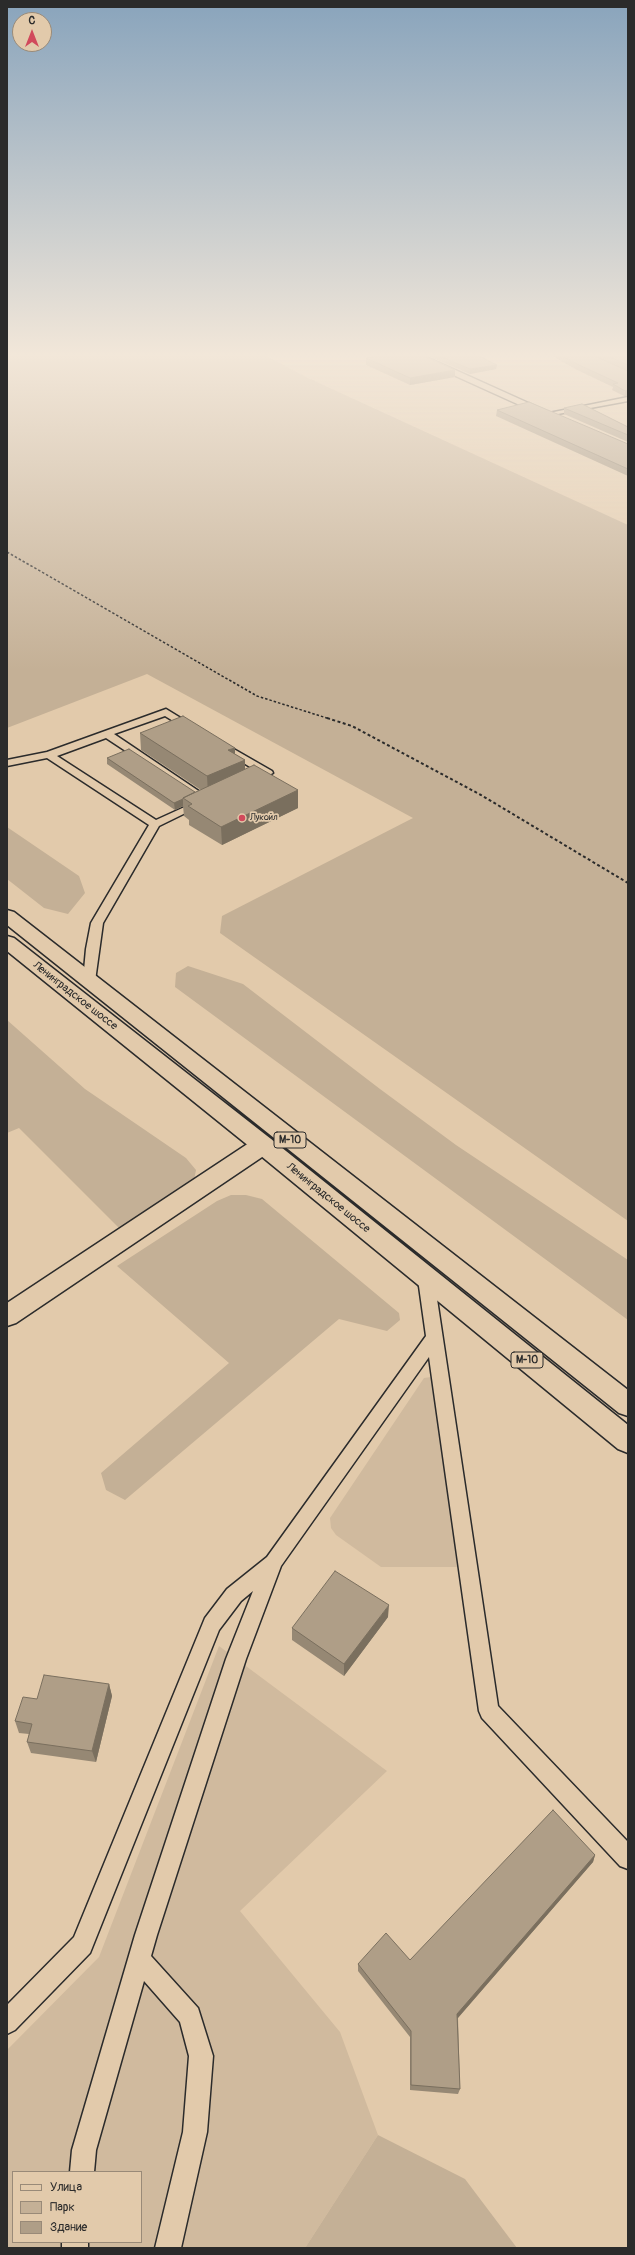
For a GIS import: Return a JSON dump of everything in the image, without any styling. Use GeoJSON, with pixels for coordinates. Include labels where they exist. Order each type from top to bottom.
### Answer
{"type":"FeatureCollection","features":[{"type":"Feature","properties":{"kind":"main road","name":"Ленинградское шоссе"},"geometry":{"type":"LineString","coordinates":[[7,916],[628,1405]]}},
{"type":"Feature","properties":{"kind":"main road","name":"Ленинградское шоссе"},"geometry":{"type":"LineString","coordinates":[[7,942],[263,1145],[426,1279],[628,1441]]}},
{"type":"Feature","properties":{"kind":"main road"},"geometry":{"type":"LineString","coordinates":[[7,1316],[263,1145]]}},
{"type":"Feature","properties":{"kind":"lane"},"geometry":{"type":"LineString","coordinates":[[7,764],[49,755],[166,712],[268,773],[241,785]]}},
{"type":"Feature","properties":{"kind":"lane"},"geometry":{"type":"LineString","coordinates":[[89,981],[92,949],[97,923],[155,824],[211,799],[107,734]]}},
{"type":"Feature","properties":{"kind":"lane"},"geometry":{"type":"LineString","coordinates":[[49,755],[155,824]]}},
{"type":"Feature","properties":{"kind":"lane"},"geometry":{"type":"LineString","coordinates":[[426,1279],[489,1711],[628,1858]]}},
{"type":"Feature","properties":{"kind":"lane"},"geometry":{"type":"LineString","coordinates":[[7,2022],[82,1945],[212,1624],[234,1595],[274,1561],[435,1336]]}},
{"type":"Feature","properties":{"kind":"lane"},"geometry":{"type":"LineString","coordinates":[[82,2171],[84,2150],[139,1959],[236,1659],[274,1561]]}},
{"type":"Feature","properties":{"kind":"lane"},"geometry":{"type":"LineString","coordinates":[[139,1959],[169,1990],[190,2016],[201,2056],[195,2132],[168,2248]]}},
{"type":"Feature","properties":{"kind":"path"},"geometry":{"type":"LineString","coordinates":[[7,552],[257,696],[352,726],[481,795],[628,883]]}},
{"type":"Feature","properties":{"kind":"shaded area"},"geometry":{"type":"Polygon","coordinates":[[[431,1377],[435,1384],[457,1567],[381,1567],[336,1535],[331,1528],[330,1518],[424,1378],[431,1377]]]}},
{"type":"Feature","properties":{"kind":"shaded area"},"geometry":{"type":"Polygon","coordinates":[[[219,1646],[387,1771],[240,1911],[340,2032],[378,2135],[305,2248],[7,2248],[7,2050],[99,1957],[219,1646]]]}},
{"type":"Feature","properties":{"kind":"green space"},"geometry":{"type":"Polygon","coordinates":[[[7,459],[485,459],[628,525],[628,1221],[220,933],[222,916],[413,818],[147,674],[7,728],[7,459]]]}},
{"type":"Feature","properties":{"kind":"green space"},"geometry":{"type":"Polygon","coordinates":[[[7,827],[79,876],[85,893],[68,914],[44,908],[7,879],[7,827]]]}},
{"type":"Feature","properties":{"kind":"green space"},"geometry":{"type":"Polygon","coordinates":[[[188,966],[243,984],[456,1145],[628,1260],[628,1320],[175,987],[176,973],[188,966]]]}},
{"type":"Feature","properties":{"kind":"green space"},"geometry":{"type":"Polygon","coordinates":[[[7,1020],[85,1089],[186,1158],[196,1170],[193,1185],[122,1231],[19,1128],[7,1133],[7,1020]]]}},
{"type":"Feature","properties":{"kind":"green space"},"geometry":{"type":"Polygon","coordinates":[[[231,1195],[246,1195],[262,1199],[399,1313],[400,1320],[387,1331],[339,1319],[125,1500],[106,1490],[101,1473],[229,1363],[117,1266],[217,1201],[231,1195]]]}},
{"type":"Feature","properties":{"kind":"green space"},"geometry":{"type":"Polygon","coordinates":[[[378,2135],[465,2179],[517,2248],[305,2248],[378,2135]]]}},
{"type":"Feature","properties":{"kind":"building"},"geometry":{"type":"Polygon","coordinates":[[[606,459],[628,459],[628,469],[606,459]]]}},
{"type":"Feature","properties":{"kind":"building"},"geometry":{"type":"Polygon","coordinates":[[[183,716],[235,748],[228,750],[245,760],[207,776],[140,733],[183,716]]]}},
{"type":"Feature","properties":{"kind":"building"},"geometry":{"type":"Polygon","coordinates":[[[129,749],[195,792],[174,803],[107,758],[129,749]]]}},
{"type":"Feature","properties":{"kind":"building"},"geometry":{"type":"Polygon","coordinates":[[[254,765],[298,790],[221,827],[188,806],[192,804],[183,798],[254,765]]]}},
{"type":"Feature","properties":{"kind":"building"},"geometry":{"type":"Polygon","coordinates":[[[335,1571],[389,1605],[344,1664],[292,1628],[335,1571]]]}},
{"type":"Feature","properties":{"kind":"building"},"geometry":{"type":"Polygon","coordinates":[[[44,1675],[109,1684],[92,1751],[27,1742],[32,1724],[15,1721],[23,1697],[37,1699],[44,1675]]]}},
{"type":"Feature","properties":{"kind":"building"},"geometry":{"type":"Polygon","coordinates":[[[553,1810],[595,1855],[457,2014],[460,2089],[411,2085],[411,2031],[358,1964],[386,1933],[410,1960],[553,1810]]]}},
{"type":"Feature","properties":{"kind":"place","name":"Лукойл"},"geometry":{"type":"Point","coordinates":[242,818]}}]}
